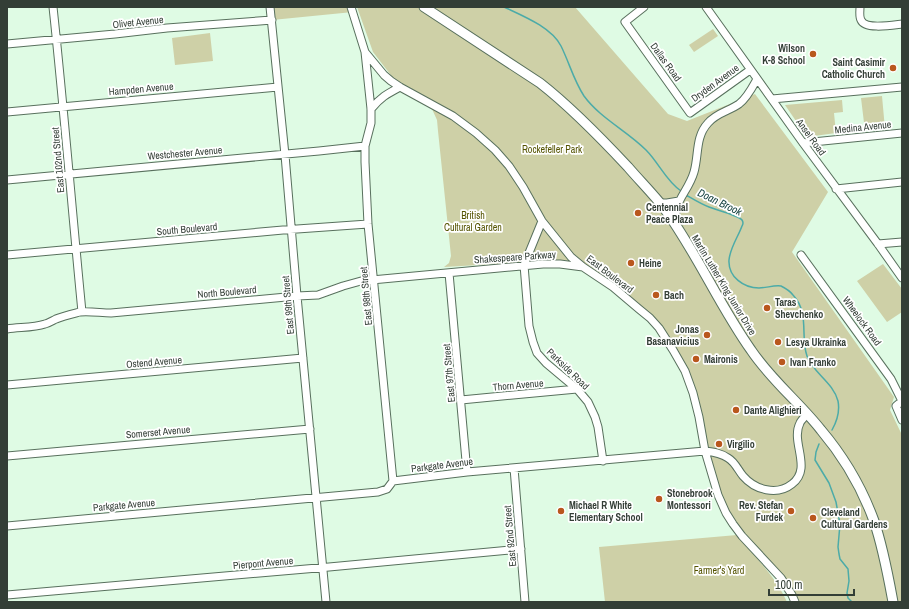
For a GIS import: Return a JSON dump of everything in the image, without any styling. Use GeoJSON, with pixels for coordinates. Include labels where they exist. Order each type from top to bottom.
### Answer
{"type":"FeatureCollection","features":[{"type":"Feature","properties":{"kind":"main road","name":"Martin Luther King Junior Drive"},"geometry":{"type":"LineString","coordinates":[[424,7],[540,83],[551,92],[606,144],[659,203],[696,259],[751,350],[767,371],[830,440],[849,470],[859,488],[873,520],[883,554],[893,602]]}},
{"type":"Feature","properties":{"kind":"street","name":"East 102nd Street"},"geometry":{"type":"LineString","coordinates":[[53,7],[82,312]]}},
{"type":"Feature","properties":{"kind":"street","name":"East 99th Street"},"geometry":{"type":"LineString","coordinates":[[270,7],[326,602]]}},
{"type":"Feature","properties":{"kind":"street","name":"East Boulevard"},"geometry":{"type":"LineString","coordinates":[[351,7],[365,52],[384,75],[400,87],[453,116],[476,133],[495,150],[523,187],[542,221],[563,248],[583,267],[613,287],[645,313],[659,328],[685,371],[693,392],[699,417],[704,451],[726,513],[751,546],[781,578],[795,602]]}},
{"type":"Feature","properties":{"kind":"street","name":"Dallas Road"},"geometry":{"type":"LineString","coordinates":[[644,7],[624,22],[690,113]]}},
{"type":"Feature","properties":{"kind":"street","name":"Ansel Road"},"geometry":{"type":"LineString","coordinates":[[706,7],[750,70],[902,278]]}},
{"type":"Feature","properties":{"kind":"street"},"geometry":{"type":"LineString","coordinates":[[860,7],[861,20],[865,24],[878,26],[902,24]]}},
{"type":"Feature","properties":{"kind":"street","name":"Olivet Avenue"},"geometry":{"type":"LineString","coordinates":[[7,44],[167,28],[272,20]]}},
{"type":"Feature","properties":{"kind":"street","name":"East 98th Street"},"geometry":{"type":"LineString","coordinates":[[365,52],[372,110],[371,123],[365,146],[368,224],[393,481]]}},
{"type":"Feature","properties":{"kind":"street","name":"Dryden Avenue"},"geometry":{"type":"LineString","coordinates":[[690,113],[750,70]]}},
{"type":"Feature","properties":{"kind":"street"},"geometry":{"type":"LineString","coordinates":[[676,228],[676,214],[680,199],[694,172],[698,143],[704,127],[713,118],[742,102],[750,92],[757,79]]}},
{"type":"Feature","properties":{"kind":"street","name":"Hampden Avenue"},"geometry":{"type":"LineString","coordinates":[[7,112],[278,87]]}},
{"type":"Feature","properties":{"kind":"street"},"geometry":{"type":"LineString","coordinates":[[372,110],[379,100],[400,87]]}},
{"type":"Feature","properties":{"kind":"street"},"geometry":{"type":"LineString","coordinates":[[772,99],[902,87]]}},
{"type":"Feature","properties":{"kind":"street","name":"Medina Avenue"},"geometry":{"type":"LineString","coordinates":[[803,143],[902,133]]}},
{"type":"Feature","properties":{"kind":"street","name":"Westchester Avenue"},"geometry":{"type":"LineString","coordinates":[[7,180],[365,146]]}},
{"type":"Feature","properties":{"kind":"street"},"geometry":{"type":"LineString","coordinates":[[836,188],[902,182]]}},
{"type":"Feature","properties":{"kind":"street"},"geometry":{"type":"LineString","coordinates":[[659,203],[680,199]]}},
{"type":"Feature","properties":{"kind":"street","name":"Parkside Road"},"geometry":{"type":"LineString","coordinates":[[542,221],[524,265],[529,326],[533,342],[537,353],[546,363],[577,389],[588,402],[600,433],[603,461]]}},
{"type":"Feature","properties":{"kind":"street","name":"South Boulevard"},"geometry":{"type":"LineString","coordinates":[[7,255],[368,224]]}},
{"type":"Feature","properties":{"kind":"street"},"geometry":{"type":"LineString","coordinates":[[878,244],[902,242]]}},
{"type":"Feature","properties":{"kind":"street","name":"Wheelock Road"},"geometry":{"type":"LineString","coordinates":[[801,256],[892,379],[900,403],[902,420]]}},
{"type":"Feature","properties":{"kind":"street","name":"Shakespeare Parkway"},"geometry":{"type":"LineString","coordinates":[[449,272],[543,264],[560,264],[583,267]]}},
{"type":"Feature","properties":{"kind":"street","name":"North Boulevard"},"geometry":{"type":"LineString","coordinates":[[7,328],[40,326],[57,318],[82,312],[92,311],[112,313],[318,295],[361,281],[449,272]]}},
{"type":"Feature","properties":{"kind":"street","name":"East 97th Street"},"geometry":{"type":"LineString","coordinates":[[449,272],[467,472]]}},
{"type":"Feature","properties":{"kind":"street","name":"Ostend Avenue"},"geometry":{"type":"LineString","coordinates":[[7,385],[303,358]]}},
{"type":"Feature","properties":{"kind":"street","name":"Thorn Avenue"},"geometry":{"type":"LineString","coordinates":[[461,400],[577,389]]}},
{"type":"Feature","properties":{"kind":"street","name":"Parkgate Avenue"},"geometry":{"type":"LineString","coordinates":[[7,526],[378,492],[387,489],[393,481],[467,472],[704,451],[718,453],[728,458],[748,482],[758,488],[770,491],[780,490],[791,486],[795,482],[800,472],[802,463],[798,429],[800,423],[807,414]]}},
{"type":"Feature","properties":{"kind":"street","name":"Somerset Avenue"},"geometry":{"type":"LineString","coordinates":[[7,456],[310,429]]}},
{"type":"Feature","properties":{"kind":"street","name":"East 92nd Street"},"geometry":{"type":"LineString","coordinates":[[514,468],[525,602]]}},
{"type":"Feature","properties":{"kind":"street","name":"Pierpont Avenue"},"geometry":{"type":"LineString","coordinates":[[7,595],[323,568],[521,549]]}},
{"type":"Feature","properties":{"kind":"green space"},"geometry":{"type":"Polygon","coordinates":[[[270,7],[351,7],[353,12],[272,20],[270,7]]]}},
{"type":"Feature","properties":{"kind":"green space","name":"Rockefeller Park"},"geometry":{"type":"Polygon","coordinates":[[[357,7],[575,7],[668,114],[687,121],[755,94],[828,192],[792,252],[894,397],[890,410],[902,435],[902,602],[795,602],[792,595],[751,546],[720,501],[693,393],[673,350],[639,309],[583,267],[565,260],[444,267],[449,263],[451,256],[437,120],[432,109],[437,112],[437,107],[400,87],[373,52],[357,7]]]}},
{"type":"Feature","properties":{"kind":"green space"},"geometry":{"type":"Polygon","coordinates":[[[713,29],[718,36],[694,52],[689,45],[713,29]]]}},
{"type":"Feature","properties":{"kind":"green space"},"geometry":{"type":"Polygon","coordinates":[[[210,33],[213,61],[175,65],[172,38],[210,33]]]}},
{"type":"Feature","properties":{"kind":"green space"},"geometry":{"type":"Polygon","coordinates":[[[882,96],[885,129],[865,131],[861,98],[882,96]]]}},
{"type":"Feature","properties":{"kind":"green space"},"geometry":{"type":"Polygon","coordinates":[[[842,100],[843,112],[834,113],[836,133],[807,137],[785,105],[842,100]]]}},
{"type":"Feature","properties":{"kind":"green space"},"geometry":{"type":"Polygon","coordinates":[[[883,264],[902,289],[902,312],[887,322],[857,281],[883,264]]]}},
{"type":"Feature","properties":{"kind":"green space","name":"Farmer's Yard"},"geometry":{"type":"Polygon","coordinates":[[[737,535],[771,575],[787,602],[605,602],[599,547],[737,535]]]}},
{"type":"Feature","properties":{"kind":"waterway","name":"Doan Brook"},"geometry":{"type":"LineString","coordinates":[[504,7],[528,18],[551,33],[561,46],[577,84],[590,104],[639,143],[655,160],[671,182],[681,191]]}},
{"type":"Feature","properties":{"kind":"waterway","name":"Doan Brook"},"geometry":{"type":"LineString","coordinates":[[686,195],[706,206],[732,214],[742,220],[743,224],[732,247],[729,260],[731,272],[738,280],[743,284],[753,287],[762,288],[781,286],[790,292],[798,302],[803,317],[804,341],[807,356],[814,368],[832,388],[838,401],[838,416],[832,430]]}},
{"type":"Feature","properties":{"kind":"waterway","name":"Doan Brook"},"geometry":{"type":"LineString","coordinates":[[819,444],[815,460],[829,483],[836,502],[840,524],[838,547],[839,554],[840,559],[848,569],[849,581],[847,593],[848,598],[852,602]]}},
{"type":"Feature","properties":{"kind":"place","name":"Wilson K-8 School"},"geometry":{"type":"Point","coordinates":[813,54]}},
{"type":"Feature","properties":{"kind":"place","name":"Saint Casimir Catholic Church"},"geometry":{"type":"Point","coordinates":[893,68]}},
{"type":"Feature","properties":{"kind":"place","name":"Centennial Peace Plaza"},"geometry":{"type":"Point","coordinates":[638,213]}},
{"type":"Feature","properties":{"kind":"place","name":"Heine"},"geometry":{"type":"Point","coordinates":[631,263]}},
{"type":"Feature","properties":{"kind":"place","name":"Bach"},"geometry":{"type":"Point","coordinates":[656,295]}},
{"type":"Feature","properties":{"kind":"place","name":"Taras Shevchenko"},"geometry":{"type":"Point","coordinates":[767,308]}},
{"type":"Feature","properties":{"kind":"place","name":"Jonas Basanavicius"},"geometry":{"type":"Point","coordinates":[707,335]}},
{"type":"Feature","properties":{"kind":"place","name":"Lesya Ukrainka"},"geometry":{"type":"Point","coordinates":[778,342]}},
{"type":"Feature","properties":{"kind":"place","name":"Maironis"},"geometry":{"type":"Point","coordinates":[696,359]}},
{"type":"Feature","properties":{"kind":"place","name":"Ivan Franko"},"geometry":{"type":"Point","coordinates":[782,362]}},
{"type":"Feature","properties":{"kind":"place","name":"Dante Alighieri"},"geometry":{"type":"Point","coordinates":[736,410]}},
{"type":"Feature","properties":{"kind":"place","name":"Virgilio"},"geometry":{"type":"Point","coordinates":[719,444]}},
{"type":"Feature","properties":{"kind":"place","name":"Stonebrook Montessori"},"geometry":{"type":"Point","coordinates":[659,499]}},
{"type":"Feature","properties":{"kind":"place","name":"Michael R White Elementary School"},"geometry":{"type":"Point","coordinates":[561,511]}},
{"type":"Feature","properties":{"kind":"place","name":"Rev. Stefan Furdek"},"geometry":{"type":"Point","coordinates":[791,511]}},
{"type":"Feature","properties":{"kind":"place","name":"Cleveland Cultural Gardens"},"geometry":{"type":"Point","coordinates":[813,518]}},
{"type":"Feature","properties":{"kind":"park label","name":"British Cultural Garden"},"geometry":{"type":"Point","coordinates":[473,220]}}]}
